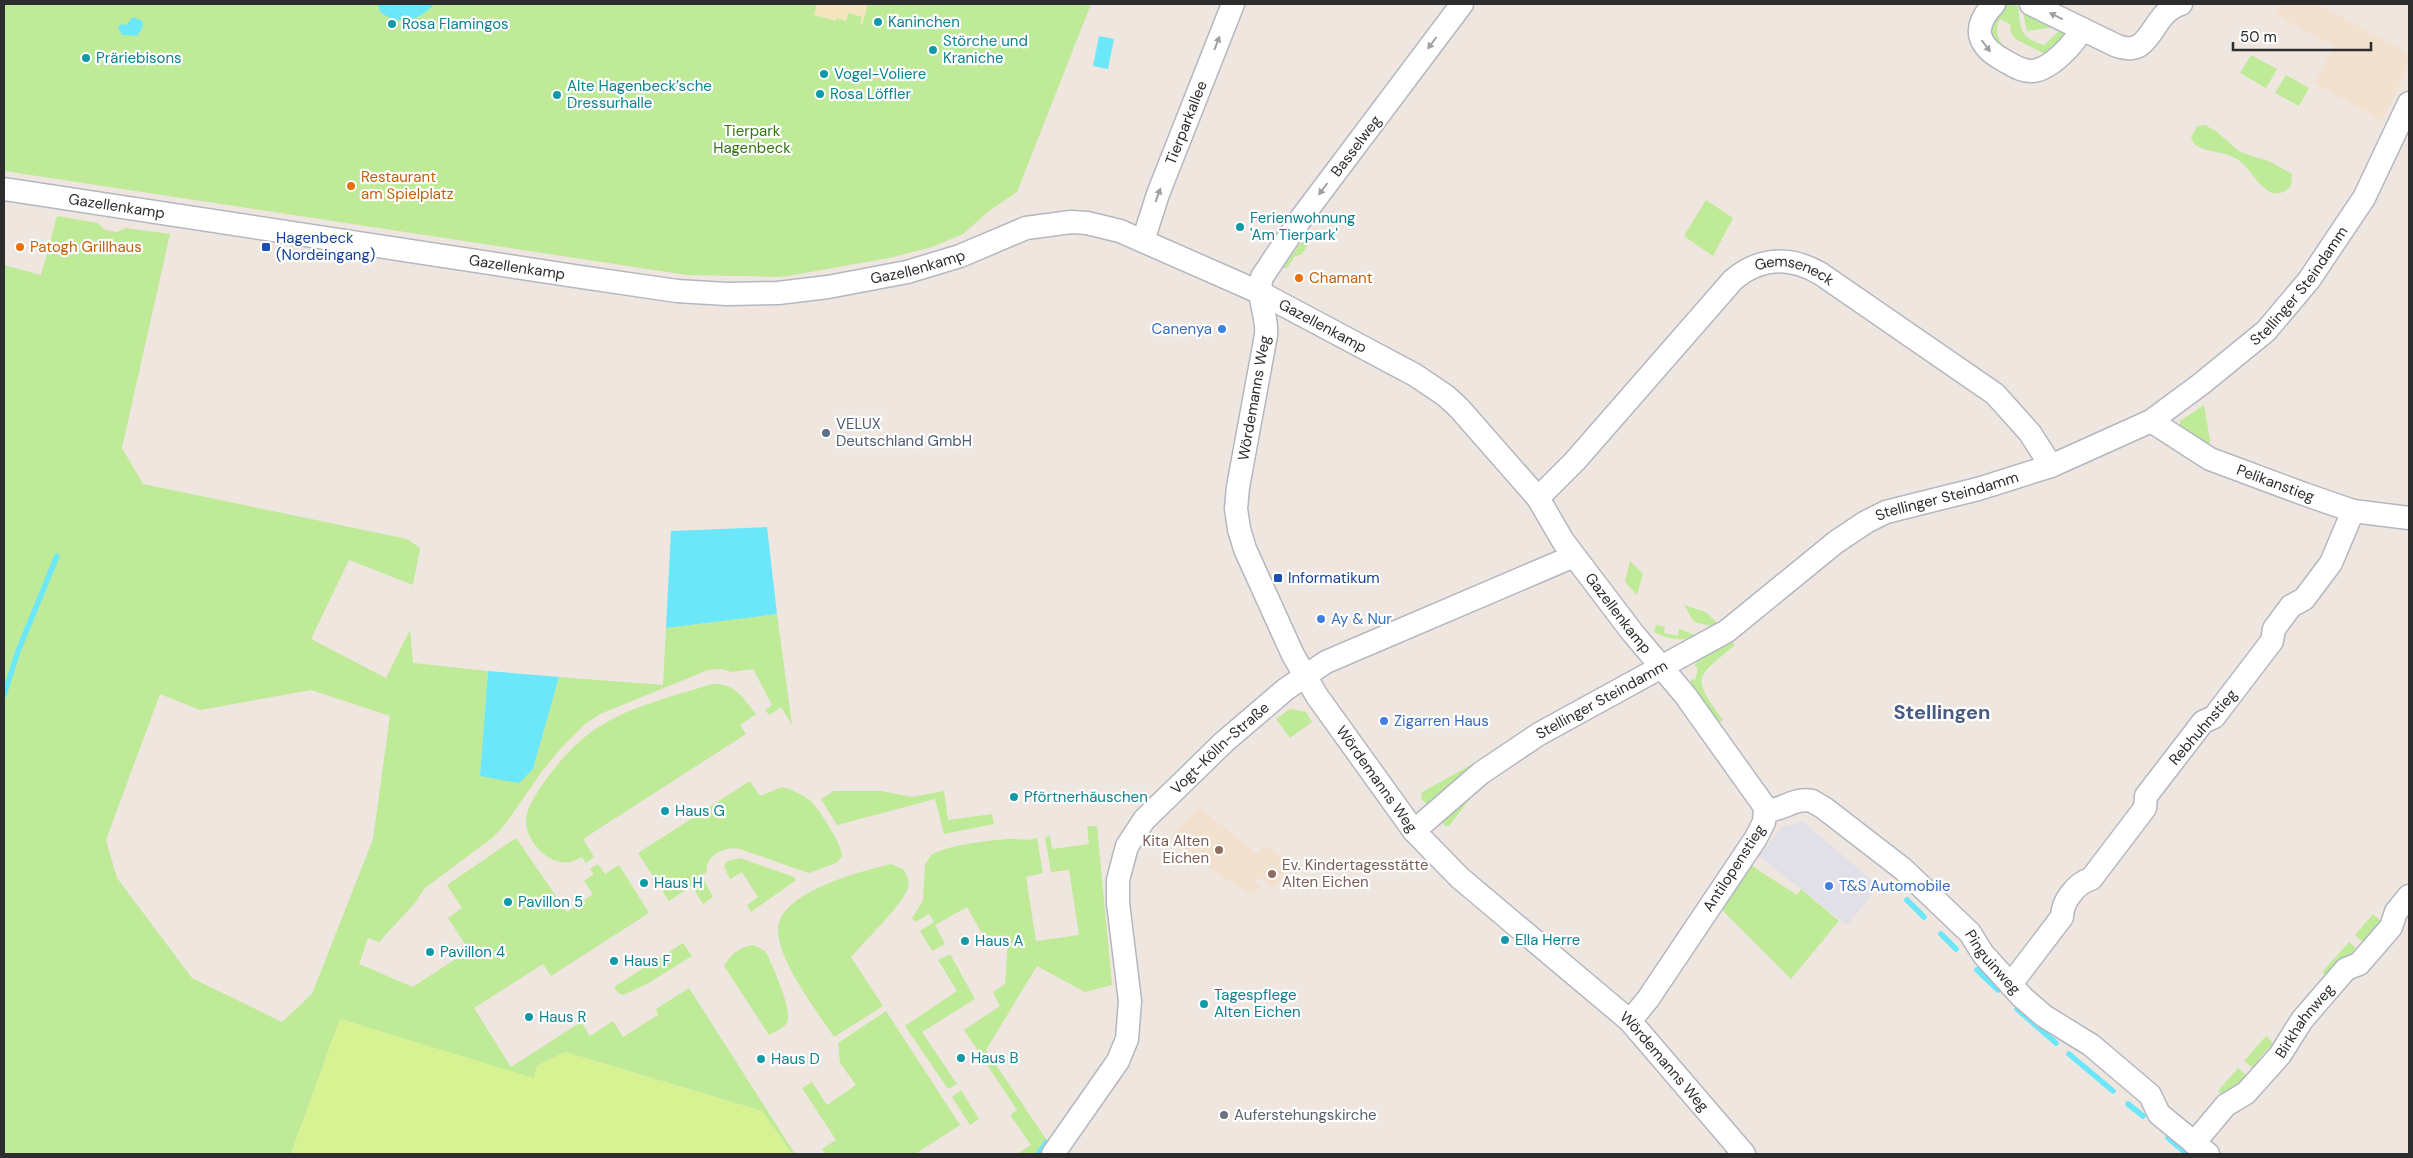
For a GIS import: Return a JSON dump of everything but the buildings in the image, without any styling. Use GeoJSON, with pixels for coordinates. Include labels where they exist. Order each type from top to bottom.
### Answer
{"type":"FeatureCollection","features":[{"type":"Feature","properties":{"kind":"street","name":"Tierparkallee"},"geometry":{"type":"LineString","coordinates":[[1143,241],[1158,194],[1233,4]]}},
{"type":"Feature","properties":{"kind":"street","name":"Basselweg"},"geometry":{"type":"LineString","coordinates":[[1261,293],[1262,277],[1280,248],[1462,4]]}},
{"type":"Feature","properties":{"kind":"street"},"geometry":{"type":"LineString","coordinates":[[1994,4],[1981,26],[1982,42],[1988,51],[2024,70],[2041,69],[2075,40],[2082,29]]}},
{"type":"Feature","properties":{"kind":"street"},"geometry":{"type":"LineString","coordinates":[[2031,4],[2124,48],[2137,47],[2148,38],[2168,9],[2181,4]]}},
{"type":"Feature","properties":{"kind":"street","name":"Stellinger Steindamm"},"geometry":{"type":"LineString","coordinates":[[1414,831],[1481,773],[1508,753],[1538,734],[1738,624],[1836,542],[1866,522],[1886,512],[1978,489],[2050,466],[2151,421],[2208,378],[2266,330],[2286,309],[2309,280],[2364,198],[2409,103]]}},
{"type":"Feature","properties":{"kind":"street","name":"Gazellenkamp"},"geometry":{"type":"LineString","coordinates":[[4,189],[590,279],[678,291],[727,294],[778,293],[828,287],[907,272],[960,256],[1026,228],[1071,222],[1103,225],[1261,293],[1431,384],[1459,408],[1538,498],[1574,556],[1661,666]]}},
{"type":"Feature","properties":{"kind":"street","name":"Gemseneck"},"geometry":{"type":"LineString","coordinates":[[1538,498],[1575,461],[1733,280],[1750,268],[1772,261],[1796,263],[1822,274],[1995,394],[2030,432],[2050,466]]}},
{"type":"Feature","properties":{"kind":"street","name":"Wördemanns Weg"},"geometry":{"type":"LineString","coordinates":[[1261,293],[1267,329],[1238,487],[1236,509],[1238,529],[1248,556],[1304,676],[1414,831],[1460,878],[1630,1021],[1744,1154]]}},
{"type":"Feature","properties":{"kind":"street","name":"Pelikanstieg"},"geometry":{"type":"LineString","coordinates":[[2151,421],[2210,458],[2353,511],[2409,518]]}},
{"type":"Feature","properties":{"kind":"street","name":"Rebhuhnstieg"},"geometry":{"type":"LineString","coordinates":[[2011,984],[2062,918],[2062,908],[2081,882],[2091,879],[2145,808],[2146,796],[2203,722],[2214,717],[2272,641],[2274,629],[2291,606],[2304,599],[2331,563],[2353,511]]}},
{"type":"Feature","properties":{"kind":"street","name":"Vogt-Kölln-Straße"},"geometry":{"type":"LineString","coordinates":[[1054,1154],[1118,1061],[1127,1039],[1130,1001],[1118,892],[1120,868],[1127,846],[1144,820],[1186,777],[1266,706],[1304,676],[1335,657],[1574,556]]}},
{"type":"Feature","properties":{"kind":"street","name":"Antilopenstieg"},"geometry":{"type":"LineString","coordinates":[[1630,1021],[1648,999],[1738,865],[1760,831],[1766,811],[1685,695],[1661,666]]}},
{"type":"Feature","properties":{"kind":"street","name":"Pinguinweg"},"geometry":{"type":"LineString","coordinates":[[1766,811],[1777,809],[1798,800],[1819,804],[1897,864],[1970,933],[1983,954],[2044,1016],[2091,1045],[2150,1096],[2159,1114],[2201,1149]]}},
{"type":"Feature","properties":{"kind":"street","name":"Birkhahnweg"},"geometry":{"type":"LineString","coordinates":[[2201,1149],[2226,1105],[2246,1093],[2258,1080],[2280,1054],[2302,1020],[2346,968],[2359,964],[2391,927],[2396,912],[2409,896]]}},
{"type":"Feature","properties":{"kind":"shaded area"},"geometry":{"type":"Polygon","coordinates":[[[2281,4],[2317,4],[2409,53],[2409,64],[2382,121],[2314,83],[2334,46],[2275,14],[2281,4]]]}},
{"type":"Feature","properties":{"kind":"shaded area","name":"Kita Alten Eichen"},"geometry":{"type":"Polygon","coordinates":[[[1199,807],[1258,854],[1263,845],[1292,862],[1274,888],[1258,877],[1255,882],[1261,886],[1252,895],[1211,870],[1171,837],[1199,807]]]}},
{"type":"Feature","properties":{"kind":"shaded area"},"geometry":{"type":"Polygon","coordinates":[[[1803,822],[1879,886],[1847,925],[1759,856],[1783,826],[1803,822]]]}},
{"type":"Feature","properties":{"kind":"green space","name":"Tierpark Hagenbeck"},"geometry":{"type":"Polygon","coordinates":[[[4,4],[1091,4],[1017,192],[989,211],[963,234],[932,247],[889,258],[782,277],[687,275],[4,171],[4,4]]]}},
{"type":"Feature","properties":{"kind":"green space"},"geometry":{"type":"Polygon","coordinates":[[[2007,4],[2018,6],[2023,32],[2036,42],[2044,45],[2062,28],[2070,34],[2049,56],[2015,39],[2010,31],[2011,25],[2000,19],[1997,32],[2001,43],[2007,50],[1992,45],[1990,25],[2007,4]]]}},
{"type":"Feature","properties":{"kind":"green space"},"geometry":{"type":"Polygon","coordinates":[[[2022,8],[2054,27],[2027,31],[2022,8]]]}},
{"type":"Feature","properties":{"kind":"green space"},"geometry":{"type":"Polygon","coordinates":[[[2251,55],[2277,69],[2266,88],[2240,73],[2251,55]]]}},
{"type":"Feature","properties":{"kind":"green space"},"geometry":{"type":"Polygon","coordinates":[[[2286,75],[2309,88],[2299,106],[2275,93],[2286,75]]]}},
{"type":"Feature","properties":{"kind":"green space"},"geometry":{"type":"Polygon","coordinates":[[[2205,125],[2217,132],[2240,152],[2271,162],[2292,174],[2291,186],[2282,192],[2268,191],[2237,159],[2195,145],[2191,138],[2197,126],[2205,125]]]}},
{"type":"Feature","properties":{"kind":"green space"},"geometry":{"type":"Polygon","coordinates":[[[1706,200],[1733,218],[1713,256],[1684,236],[1706,200]]]}},
{"type":"Feature","properties":{"kind":"green space"},"geometry":{"type":"Polygon","coordinates":[[[57,216],[98,223],[105,230],[117,232],[126,228],[170,234],[122,448],[143,484],[407,539],[420,548],[413,585],[349,560],[311,639],[386,678],[410,630],[413,663],[488,671],[480,776],[533,769],[559,677],[663,685],[666,628],[777,614],[792,725],[781,707],[769,715],[765,710],[772,705],[753,669],[731,672],[722,669],[708,670],[600,714],[585,724],[563,746],[543,770],[503,827],[492,838],[425,888],[414,904],[379,942],[368,938],[359,964],[413,987],[469,950],[448,918],[462,908],[447,885],[516,838],[567,912],[593,894],[584,881],[594,874],[590,869],[598,864],[605,874],[619,865],[649,913],[551,976],[543,964],[474,1008],[511,1067],[581,1022],[590,1036],[613,1021],[623,1037],[658,1015],[656,1009],[689,988],[795,1154],[792,1154],[762,1111],[565,1052],[537,1066],[534,1079],[340,1019],[291,1154],[4,1154],[4,265],[41,275],[57,216]],[[311,690],[200,710],[160,694],[106,840],[117,878],[192,978],[282,1022],[312,994],[373,839],[390,716],[311,690]]]}},
{"type":"Feature","properties":{"kind":"green space"},"geometry":{"type":"Polygon","coordinates":[[[1316,230],[1318,231],[1301,255],[1295,256],[1287,268],[1283,268],[1299,245],[1316,230]]]}},
{"type":"Feature","properties":{"kind":"green space"},"geometry":{"type":"Polygon","coordinates":[[[2204,405],[2210,440],[2209,445],[2190,438],[2180,428],[2180,421],[2204,405]]]}},
{"type":"Feature","properties":{"kind":"green space"},"geometry":{"type":"Polygon","coordinates":[[[1630,561],[1643,574],[1637,595],[1625,582],[1630,561]]]}},
{"type":"Feature","properties":{"kind":"green space"},"geometry":{"type":"Polygon","coordinates":[[[1684,605],[1706,612],[1718,624],[1711,626],[1694,622],[1684,605]]]}},
{"type":"Feature","properties":{"kind":"green space"},"geometry":{"type":"Polygon","coordinates":[[[1656,625],[1665,627],[1664,633],[1678,636],[1679,629],[1695,635],[1685,639],[1669,638],[1654,632],[1656,625]]]}},
{"type":"Feature","properties":{"kind":"green space"},"geometry":{"type":"Polygon","coordinates":[[[1730,640],[1735,645],[1712,664],[1702,678],[1705,694],[1723,720],[1717,724],[1691,686],[1691,679],[1695,680],[1698,668],[1694,666],[1701,657],[1730,640]]]}},
{"type":"Feature","properties":{"kind":"green space"},"geometry":{"type":"Polygon","coordinates":[[[712,684],[727,686],[733,689],[743,697],[756,714],[740,725],[746,734],[583,839],[594,857],[586,863],[582,857],[572,861],[561,862],[540,851],[527,829],[526,821],[530,805],[557,765],[580,741],[594,730],[626,713],[712,684]]]}},
{"type":"Feature","properties":{"kind":"green space"},"geometry":{"type":"Polygon","coordinates":[[[1290,709],[1306,712],[1312,722],[1290,738],[1276,719],[1290,709]]]}},
{"type":"Feature","properties":{"kind":"green space"},"geometry":{"type":"Polygon","coordinates":[[[1476,762],[1478,765],[1429,807],[1421,798],[1422,792],[1476,762]]]}},
{"type":"Feature","properties":{"kind":"green space"},"geometry":{"type":"Polygon","coordinates":[[[750,781],[760,796],[782,787],[808,799],[829,826],[839,845],[842,857],[836,863],[809,873],[740,849],[723,850],[712,857],[707,866],[707,872],[701,875],[713,897],[703,904],[692,886],[669,901],[638,853],[750,781]]]}},
{"type":"Feature","properties":{"kind":"green space"},"geometry":{"type":"Polygon","coordinates":[[[834,791],[881,791],[912,797],[944,791],[948,820],[992,814],[994,824],[944,834],[935,799],[837,825],[821,799],[834,791]]]}},
{"type":"Feature","properties":{"kind":"green space"},"geometry":{"type":"Polygon","coordinates":[[[1467,797],[1469,800],[1449,826],[1445,826],[1440,820],[1467,797]]]}},
{"type":"Feature","properties":{"kind":"green space"},"geometry":{"type":"Polygon","coordinates":[[[1087,826],[1097,826],[1112,985],[1085,992],[1037,966],[986,1050],[1046,1139],[1051,1143],[1043,1154],[1017,1154],[1031,1145],[1010,1115],[1017,1110],[964,1030],[1000,1006],[993,992],[1005,984],[1008,940],[985,939],[967,907],[935,925],[945,944],[932,951],[920,931],[934,922],[929,914],[915,922],[912,918],[923,901],[925,865],[931,855],[968,844],[1007,839],[1029,840],[1037,838],[1043,873],[1026,877],[1036,941],[1079,935],[1069,870],[1051,872],[1045,837],[1050,836],[1052,849],[1089,844],[1087,826]]]}},
{"type":"Feature","properties":{"kind":"green space"},"geometry":{"type":"Polygon","coordinates":[[[740,858],[794,877],[796,880],[751,912],[747,905],[758,897],[742,872],[730,879],[724,867],[727,861],[740,858]]]}},
{"type":"Feature","properties":{"kind":"green space"},"geometry":{"type":"Polygon","coordinates":[[[891,864],[903,869],[908,878],[909,883],[905,895],[851,957],[883,1006],[834,1037],[791,971],[784,956],[778,930],[782,917],[792,905],[806,894],[824,885],[891,864]]]}},
{"type":"Feature","properties":{"kind":"green space"},"geometry":{"type":"Polygon","coordinates":[[[1752,866],[1797,895],[1801,889],[1839,921],[1791,979],[1721,909],[1752,866]]]}},
{"type":"Feature","properties":{"kind":"green space"},"geometry":{"type":"Polygon","coordinates":[[[2373,914],[2381,921],[2363,942],[2355,935],[2373,914]]]}},
{"type":"Feature","properties":{"kind":"green space"},"geometry":{"type":"Polygon","coordinates":[[[2349,942],[2356,948],[2330,979],[2322,972],[2349,942]]]}},
{"type":"Feature","properties":{"kind":"green space"},"geometry":{"type":"Polygon","coordinates":[[[683,943],[692,956],[647,984],[623,995],[618,993],[614,987],[683,943]]]}},
{"type":"Feature","properties":{"kind":"green space"},"geometry":{"type":"Polygon","coordinates":[[[754,945],[765,951],[768,956],[786,1001],[788,1011],[786,1024],[769,1035],[724,966],[736,951],[754,945]]]}},
{"type":"Feature","properties":{"kind":"green space"},"geometry":{"type":"Polygon","coordinates":[[[950,954],[975,999],[922,1032],[957,1084],[948,1089],[905,1026],[957,991],[938,960],[950,954]]]}},
{"type":"Feature","properties":{"kind":"green space"},"geometry":{"type":"Polygon","coordinates":[[[886,1011],[960,1125],[915,1154],[826,1154],[822,1149],[836,1140],[802,1088],[812,1082],[827,1105],[856,1085],[840,1063],[838,1043],[886,1011]]]}},
{"type":"Feature","properties":{"kind":"green space"},"geometry":{"type":"Polygon","coordinates":[[[340,1019],[534,1078],[537,1066],[565,1052],[762,1111],[792,1154],[291,1154],[340,1019]]]}},
{"type":"Feature","properties":{"kind":"green space"},"geometry":{"type":"Polygon","coordinates":[[[2266,1036],[2273,1043],[2258,1060],[2260,1069],[2252,1067],[2244,1061],[2266,1036]]]}},
{"type":"Feature","properties":{"kind":"green space"},"geometry":{"type":"Polygon","coordinates":[[[2238,1068],[2246,1075],[2229,1095],[2224,1096],[2218,1091],[2238,1068]]]}},
{"type":"Feature","properties":{"kind":"green space"},"geometry":{"type":"Polygon","coordinates":[[[961,1090],[979,1119],[970,1125],[952,1097],[961,1090]]]}},
{"type":"Feature","properties":{"kind":"sand"},"geometry":{"type":"Polygon","coordinates":[[[817,4],[868,4],[862,25],[860,24],[862,17],[849,13],[846,21],[837,18],[836,21],[814,15],[817,4]]]}},
{"type":"Feature","properties":{"kind":"water"},"geometry":{"type":"Polygon","coordinates":[[[377,4],[435,4],[422,15],[403,21],[381,13],[377,4]]]}},
{"type":"Feature","properties":{"kind":"water"},"geometry":{"type":"Polygon","coordinates":[[[133,17],[142,21],[143,27],[137,36],[122,35],[118,27],[121,24],[126,25],[133,17]]]}},
{"type":"Feature","properties":{"kind":"water"},"geometry":{"type":"Polygon","coordinates":[[[1099,36],[1114,39],[1108,69],[1093,66],[1099,36]]]}},
{"type":"Feature","properties":{"kind":"water"},"geometry":{"type":"Polygon","coordinates":[[[767,527],[777,614],[666,628],[671,531],[767,527]]]}},
{"type":"Feature","properties":{"kind":"water"},"geometry":{"type":"Polygon","coordinates":[[[488,671],[559,677],[533,769],[519,783],[480,776],[488,671]]]}},
{"type":"Feature","properties":{"kind":"waterway"},"geometry":{"type":"LineString","coordinates":[[4,695],[18,651],[57,556]]}},
{"type":"Feature","properties":{"kind":"waterway"},"geometry":{"type":"LineString","coordinates":[[1907,900],[1924,917]]}},
{"type":"Feature","properties":{"kind":"waterway"},"geometry":{"type":"LineString","coordinates":[[1941,934],[1956,949]]}},
{"type":"Feature","properties":{"kind":"waterway"},"geometry":{"type":"LineString","coordinates":[[1977,970],[1998,990]]}},
{"type":"Feature","properties":{"kind":"waterway"},"geometry":{"type":"LineString","coordinates":[[2017,1009],[2056,1043]]}},
{"type":"Feature","properties":{"kind":"waterway"},"geometry":{"type":"LineString","coordinates":[[2069,1054],[2113,1091]]}},
{"type":"Feature","properties":{"kind":"waterway"},"geometry":{"type":"LineString","coordinates":[[2128,1104],[2143,1116]]}},
{"type":"Feature","properties":{"kind":"waterway"},"geometry":{"type":"LineString","coordinates":[[2168,1138],[2187,1154]]}},
{"type":"Feature","properties":{"kind":"waterway"},"geometry":{"type":"LineString","coordinates":[[1038,1154],[1046,1143]]}},
{"type":"Feature","properties":{"kind":"place","name":"Kaninchen"},"geometry":{"type":"Point","coordinates":[878,22]}},
{"type":"Feature","properties":{"kind":"place","name":"Rosa Flamingos"},"geometry":{"type":"Point","coordinates":[392,24]}},
{"type":"Feature","properties":{"kind":"place","name":"Störche und Kraniche"},"geometry":{"type":"Point","coordinates":[933,50]}},
{"type":"Feature","properties":{"kind":"place","name":"Präriebisons"},"geometry":{"type":"Point","coordinates":[86,58]}},
{"type":"Feature","properties":{"kind":"place","name":"Vogel-Voliere"},"geometry":{"type":"Point","coordinates":[824,74]}},
{"type":"Feature","properties":{"kind":"place","name":"Rosa Löffler"},"geometry":{"type":"Point","coordinates":[820,94]}},
{"type":"Feature","properties":{"kind":"place","name":"Alte Hagenbeck’sche Dressurhalle"},"geometry":{"type":"Point","coordinates":[557,95]}},
{"type":"Feature","properties":{"kind":"place","name":"Restaurant am Spielplatz"},"geometry":{"type":"Point","coordinates":[351,186]}},
{"type":"Feature","properties":{"kind":"place","name":"Ferienwohnung 'Am Tierpark'"},"geometry":{"type":"Point","coordinates":[1240,227]}},
{"type":"Feature","properties":{"kind":"place","name":"Patogh Grillhaus"},"geometry":{"type":"Point","coordinates":[20,247]}},
{"type":"Feature","properties":{"kind":"place","name":"Hagenbeck (Nordeingang)"},"geometry":{"type":"Point","coordinates":[266,247]}},
{"type":"Feature","properties":{"kind":"place","name":"Chamant"},"geometry":{"type":"Point","coordinates":[1299,278]}},
{"type":"Feature","properties":{"kind":"place","name":"Canenya"},"geometry":{"type":"Point","coordinates":[1222,329]}},
{"type":"Feature","properties":{"kind":"place","name":"VELUX Deutschland GmbH"},"geometry":{"type":"Point","coordinates":[826,433]}},
{"type":"Feature","properties":{"kind":"place","name":"Informatikum"},"geometry":{"type":"Point","coordinates":[1278,578]}},
{"type":"Feature","properties":{"kind":"place","name":"Ay & Nur"},"geometry":{"type":"Point","coordinates":[1321,619]}},
{"type":"Feature","properties":{"kind":"place","name":"Zigarren Haus"},"geometry":{"type":"Point","coordinates":[1384,721]}},
{"type":"Feature","properties":{"kind":"place","name":"Pförtnerhäuschen"},"geometry":{"type":"Point","coordinates":[1014,797]}},
{"type":"Feature","properties":{"kind":"place","name":"Haus G"},"geometry":{"type":"Point","coordinates":[665,811]}},
{"type":"Feature","properties":{"kind":"place","name":"Kita Alten Eichen"},"geometry":{"type":"Point","coordinates":[1219,850]}},
{"type":"Feature","properties":{"kind":"place","name":"Ev. Kindertagesstätte Alten Eichen"},"geometry":{"type":"Point","coordinates":[1272,874]}},
{"type":"Feature","properties":{"kind":"place","name":"Haus H"},"geometry":{"type":"Point","coordinates":[644,883]}},
{"type":"Feature","properties":{"kind":"place","name":"T&S Automobile"},"geometry":{"type":"Point","coordinates":[1829,886]}},
{"type":"Feature","properties":{"kind":"place","name":"Pavillon 5"},"geometry":{"type":"Point","coordinates":[508,902]}},
{"type":"Feature","properties":{"kind":"place","name":"Ella Herre"},"geometry":{"type":"Point","coordinates":[1505,940]}},
{"type":"Feature","properties":{"kind":"place","name":"Haus A"},"geometry":{"type":"Point","coordinates":[965,941]}},
{"type":"Feature","properties":{"kind":"place","name":"Pavillon 4"},"geometry":{"type":"Point","coordinates":[430,952]}},
{"type":"Feature","properties":{"kind":"place","name":"Haus F"},"geometry":{"type":"Point","coordinates":[614,961]}},
{"type":"Feature","properties":{"kind":"place","name":"Tagespflege Alten Eichen"},"geometry":{"type":"Point","coordinates":[1204,1004]}},
{"type":"Feature","properties":{"kind":"place","name":"Haus R"},"geometry":{"type":"Point","coordinates":[529,1017]}},
{"type":"Feature","properties":{"kind":"place","name":"Haus B"},"geometry":{"type":"Point","coordinates":[961,1058]}},
{"type":"Feature","properties":{"kind":"place","name":"Haus D"},"geometry":{"type":"Point","coordinates":[761,1059]}},
{"type":"Feature","properties":{"kind":"place","name":"Auferstehungskirche"},"geometry":{"type":"Point","coordinates":[1224,1115]}},
{"type":"Feature","properties":{"kind":"district","name":"Stellingen"},"geometry":{"type":"Point","coordinates":[1942,712]}}]}
